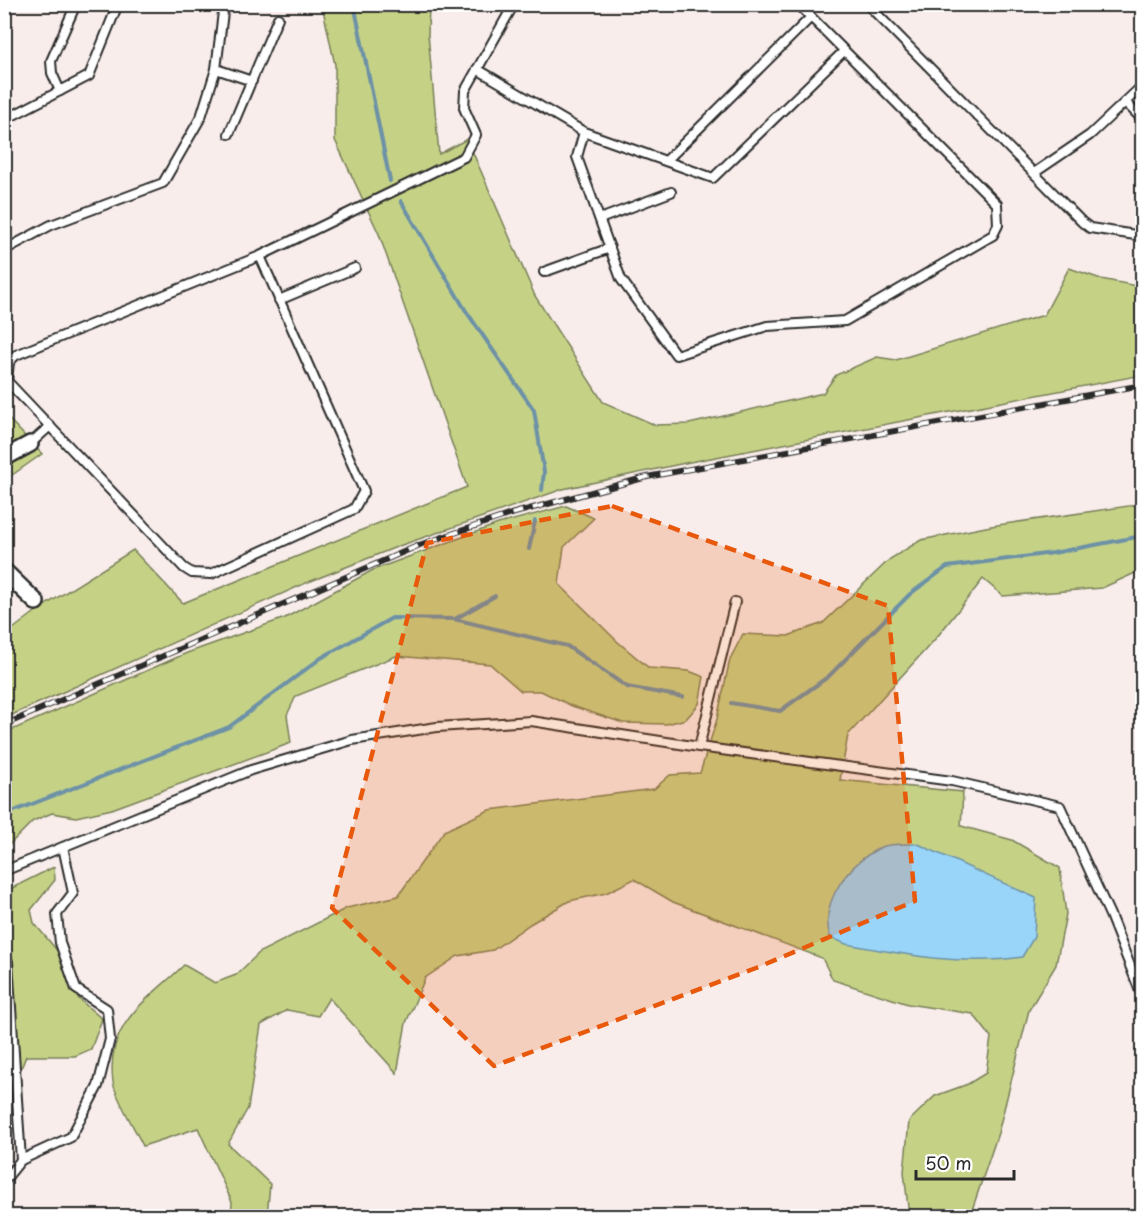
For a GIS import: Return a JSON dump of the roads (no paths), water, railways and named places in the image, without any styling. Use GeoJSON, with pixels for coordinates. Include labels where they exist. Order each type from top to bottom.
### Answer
{"type":"FeatureCollection","features":[{"type":"Feature","properties":{"kind":"street"},"geometry":{"type":"LineString","coordinates":[[4,458],[30,444]]}},
{"type":"Feature","properties":{"kind":"street"},"geometry":{"type":"LineString","coordinates":[[4,571],[36,602]]}},
{"type":"Feature","properties":{"kind":"lane"},"geometry":{"type":"LineString","coordinates":[[60,91],[52,73],[51,61],[76,4]]}},
{"type":"Feature","properties":{"kind":"lane"},"geometry":{"type":"LineString","coordinates":[[4,120],[89,76],[118,4]]}},
{"type":"Feature","properties":{"kind":"lane"},"geometry":{"type":"LineString","coordinates":[[4,246],[10,247],[51,225],[163,183],[201,117],[216,69],[224,4]]}},
{"type":"Feature","properties":{"kind":"lane"},"geometry":{"type":"LineString","coordinates":[[260,256],[364,490],[354,509],[211,574],[192,573],[184,568],[7,381],[9,362],[16,355],[260,256],[464,157],[476,135],[464,108],[463,99],[477,69],[514,4]]}},
{"type":"Feature","properties":{"kind":"lane"},"geometry":{"type":"LineString","coordinates":[[584,132],[577,157],[621,279],[676,355],[767,326],[845,321],[993,235],[998,225],[997,204],[798,4]]}},
{"type":"Feature","properties":{"kind":"lane"},"geometry":{"type":"LineString","coordinates":[[867,4],[1090,228],[1143,236]]}},
{"type":"Feature","properties":{"kind":"lane"},"geometry":{"type":"LineString","coordinates":[[666,161],[811,17]]}},
{"type":"Feature","properties":{"kind":"lane"},"geometry":{"type":"LineString","coordinates":[[229,134],[278,18]]}},
{"type":"Feature","properties":{"kind":"lane"},"geometry":{"type":"LineString","coordinates":[[477,69],[584,132],[712,178],[844,51]]}},
{"type":"Feature","properties":{"kind":"lane"},"geometry":{"type":"LineString","coordinates":[[216,69],[252,81]]}},
{"type":"Feature","properties":{"kind":"lane"},"geometry":{"type":"LineString","coordinates":[[1034,173],[1090,135],[1143,86]]}},
{"type":"Feature","properties":{"kind":"lane"},"geometry":{"type":"LineString","coordinates":[[1126,103],[1143,118]]}},
{"type":"Feature","properties":{"kind":"lane"},"geometry":{"type":"LineString","coordinates":[[600,219],[671,192]]}},
{"type":"Feature","properties":{"kind":"lane"},"geometry":{"type":"LineString","coordinates":[[544,272],[610,248]]}},
{"type":"Feature","properties":{"kind":"lane"},"geometry":{"type":"LineString","coordinates":[[279,300],[355,268]]}},
{"type":"Feature","properties":{"kind":"lane"},"geometry":{"type":"LineString","coordinates":[[30,444],[50,426]]}},
{"type":"Feature","properties":{"kind":"lane"},"geometry":{"type":"LineString","coordinates":[[699,747],[735,602]]}},
{"type":"Feature","properties":{"kind":"lane"},"geometry":{"type":"LineString","coordinates":[[4,871],[251,770],[352,740],[437,727],[531,721],[699,747],[952,781],[1060,806],[1110,915],[1143,996]]}},
{"type":"Feature","properties":{"kind":"lane"},"geometry":{"type":"LineString","coordinates":[[4,1181],[21,1160],[71,1137],[98,1086],[110,1040],[107,1009],[76,989],[60,943],[57,914],[73,893],[63,847]]}},
{"type":"Feature","properties":{"kind":"lane"},"geometry":{"type":"LineString","coordinates":[[4,951],[8,962],[21,1160]]}},
{"type":"Feature","properties":{"kind":"water"},"geometry":{"type":"Polygon","coordinates":[[[894,844],[918,844],[1036,898],[1034,937],[1022,957],[977,960],[934,958],[846,944],[830,937],[829,910],[833,896],[848,873],[869,854],[881,847],[894,844]]]}},
{"type":"Feature","properties":{"kind":"waterway"},"geometry":{"type":"LineString","coordinates":[[354,4],[390,181]]}},
{"type":"Feature","properties":{"kind":"waterway"},"geometry":{"type":"LineString","coordinates":[[401,201],[466,311],[534,410],[544,472],[542,490]]}},
{"type":"Feature","properties":{"kind":"waterway"},"geometry":{"type":"LineString","coordinates":[[529,549],[535,521]]}},
{"type":"Feature","properties":{"kind":"waterway"},"geometry":{"type":"LineString","coordinates":[[731,703],[780,711],[829,676],[910,594],[947,567],[1053,553],[1142,536]]}},
{"type":"Feature","properties":{"kind":"waterway"},"geometry":{"type":"LineString","coordinates":[[455,619],[495,596]]}},
{"type":"Feature","properties":{"kind":"waterway"},"geometry":{"type":"LineString","coordinates":[[4,815],[229,727],[321,658],[392,618],[454,619],[567,646],[627,687],[683,697]]}},
{"type":"Feature","properties":{"kind":"railway"},"geometry":{"type":"LineString","coordinates":[[4,725],[422,544],[511,514],[647,477],[1142,385]]}}]}
